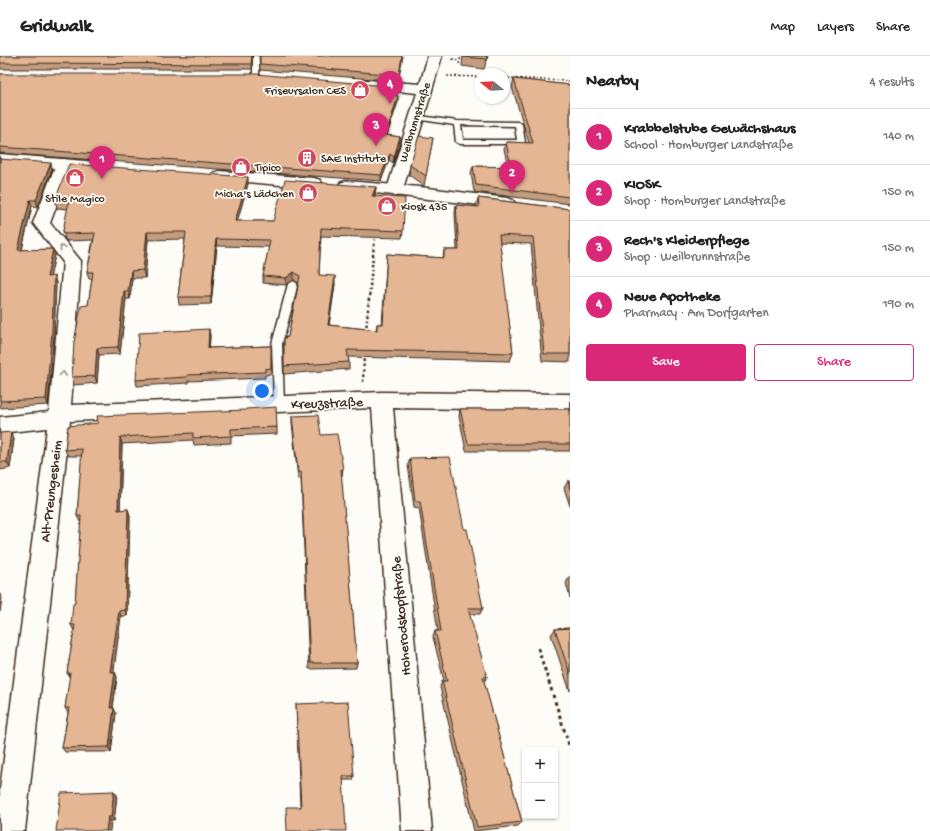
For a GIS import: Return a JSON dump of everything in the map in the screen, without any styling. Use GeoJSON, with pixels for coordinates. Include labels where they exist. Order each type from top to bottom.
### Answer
{"type":"FeatureCollection","features":[{"type":"Feature","properties":{"kind":"street","name":"Weilbrunnstraße"},"geometry":{"type":"LineString","coordinates":[[395,189],[435,56]]}},
{"type":"Feature","properties":{"kind":"street"},"geometry":{"type":"LineString","coordinates":[[240,75],[271,76]]}},
{"type":"Feature","properties":{"kind":"street"},"geometry":{"type":"LineString","coordinates":[[355,83],[424,89]]}},
{"type":"Feature","properties":{"kind":"street"},"geometry":{"type":"LineString","coordinates":[[0,159],[112,168]]}},
{"type":"Feature","properties":{"kind":"street","name":"Alt-Preungesheim"},"geometry":{"type":"LineString","coordinates":[[10,831],[59,416],[72,261],[41,223],[64,164]]}},
{"type":"Feature","properties":{"kind":"street"},"geometry":{"type":"LineString","coordinates":[[206,175],[395,189],[524,205]]}},
{"type":"Feature","properties":{"kind":"street","name":"Kreuzstraße"},"geometry":{"type":"LineString","coordinates":[[0,425],[59,416],[279,404],[373,401],[570,402]]}},
{"type":"Feature","properties":{"kind":"street","name":"Hoherodskopfstraße"},"geometry":{"type":"LineString","coordinates":[[373,401],[417,831]]}},
{"type":"Feature","properties":{"kind":"lane"},"geometry":{"type":"LineString","coordinates":[[256,56],[256,75]]}},
{"type":"Feature","properties":{"kind":"lane"},"geometry":{"type":"LineString","coordinates":[[416,117],[457,123],[518,124],[521,142],[460,142],[457,123]]}},
{"type":"Feature","properties":{"kind":"lane"},"geometry":{"type":"LineString","coordinates":[[279,404],[277,344],[293,284]]}},
{"type":"Feature","properties":{"kind":"path"},"geometry":{"type":"LineString","coordinates":[[459,64],[461,56]]}},
{"type":"Feature","properties":{"kind":"path"},"geometry":{"type":"LineString","coordinates":[[429,75],[474,77]]}},
{"type":"Feature","properties":{"kind":"path"},"geometry":{"type":"LineString","coordinates":[[510,78],[570,81]]}},
{"type":"Feature","properties":{"kind":"path"},"geometry":{"type":"LineString","coordinates":[[366,333],[371,266],[377,230]]}},
{"type":"Feature","properties":{"kind":"path"},"geometry":{"type":"LineString","coordinates":[[364,355],[373,401]]}},
{"type":"Feature","properties":{"kind":"path"},"geometry":{"type":"LineString","coordinates":[[538,648],[570,748]]}},
{"type":"Feature","properties":{"kind":"building"},"geometry":{"type":"Polygon","coordinates":[[[0,56],[252,56],[251,64],[0,63],[0,56]]]}},
{"type":"Feature","properties":{"kind":"building"},"geometry":{"type":"Polygon","coordinates":[[[260,56],[402,56],[399,75],[260,64],[260,56]]]}},
{"type":"Feature","properties":{"kind":"building"},"geometry":{"type":"Polygon","coordinates":[[[463,56],[487,56],[486,59],[463,56]]]}},
{"type":"Feature","properties":{"kind":"building"},"geometry":{"type":"Polygon","coordinates":[[[0,74],[256,74],[397,87],[395,95],[398,96],[386,135],[400,137],[394,157],[390,154],[381,175],[0,147],[0,74]]]}},
{"type":"Feature","properties":{"kind":"building"},"geometry":{"type":"Polygon","coordinates":[[[514,79],[570,85],[570,197],[476,185],[473,166],[511,167],[506,142],[533,143],[514,79]]]}},
{"type":"Feature","properties":{"kind":"building"},"geometry":{"type":"Polygon","coordinates":[[[419,136],[433,138],[426,176],[410,165],[419,136]]]}},
{"type":"Feature","properties":{"kind":"building"},"geometry":{"type":"Polygon","coordinates":[[[0,159],[51,163],[36,200],[30,200],[18,250],[53,249],[47,277],[54,276],[52,331],[46,399],[0,401],[0,159]]]}},
{"type":"Feature","properties":{"kind":"building"},"geometry":{"type":"Polygon","coordinates":[[[69,164],[248,177],[235,221],[273,221],[285,180],[376,187],[372,196],[405,198],[403,231],[321,228],[319,275],[335,276],[328,325],[377,330],[377,324],[383,324],[387,254],[444,258],[444,250],[459,250],[456,205],[479,207],[478,198],[570,209],[570,354],[544,354],[533,237],[499,235],[513,353],[347,350],[349,362],[284,366],[284,338],[288,337],[300,276],[294,272],[286,278],[263,276],[270,240],[216,239],[211,297],[178,297],[186,232],[147,232],[143,270],[131,271],[128,291],[124,291],[118,347],[97,348],[95,376],[72,377],[74,342],[81,306],[88,305],[93,272],[87,272],[95,233],[65,234],[63,231],[69,201],[55,200],[69,164]]]}},
{"type":"Feature","properties":{"kind":"building"},"geometry":{"type":"Polygon","coordinates":[[[209,329],[208,348],[271,346],[271,368],[265,369],[265,372],[187,375],[187,377],[136,380],[139,333],[209,329]]]}},
{"type":"Feature","properties":{"kind":"building"},"geometry":{"type":"Polygon","coordinates":[[[276,407],[277,427],[231,429],[231,436],[193,438],[193,433],[120,437],[118,510],[128,509],[125,610],[119,611],[110,672],[115,672],[110,708],[114,708],[109,747],[62,748],[69,708],[65,708],[70,673],[67,673],[75,625],[71,625],[73,604],[75,603],[81,516],[77,516],[82,449],[65,450],[68,426],[98,423],[97,416],[246,410],[276,407]]]}},
{"type":"Feature","properties":{"kind":"building"},"geometry":{"type":"Polygon","coordinates":[[[460,409],[570,409],[570,444],[468,444],[460,409]]]}},
{"type":"Feature","properties":{"kind":"building"},"geometry":{"type":"Polygon","coordinates":[[[318,415],[321,435],[337,434],[343,469],[341,469],[357,663],[310,663],[301,472],[298,472],[292,416],[318,415]]]}},
{"type":"Feature","properties":{"kind":"building"},"geometry":{"type":"Polygon","coordinates":[[[11,432],[7,462],[0,462],[0,433],[11,432]]]}},
{"type":"Feature","properties":{"kind":"building"},"geometry":{"type":"Polygon","coordinates":[[[450,457],[464,529],[467,529],[483,608],[468,608],[487,677],[483,677],[522,822],[477,827],[442,681],[447,681],[435,631],[441,631],[420,501],[415,501],[410,458],[450,457]]]}},
{"type":"Feature","properties":{"kind":"building"},"geometry":{"type":"Polygon","coordinates":[[[570,628],[570,674],[555,629],[570,628]]]}},
{"type":"Feature","properties":{"kind":"building"},"geometry":{"type":"Polygon","coordinates":[[[348,702],[354,776],[343,776],[346,831],[287,831],[286,807],[301,807],[296,704],[348,702]]]}},
{"type":"Feature","properties":{"kind":"building"},"geometry":{"type":"Polygon","coordinates":[[[114,791],[111,817],[108,817],[106,831],[56,831],[61,793],[114,791]]]}},
{"type":"Feature","properties":{"kind":"place","name":"Friseursalon CES"},"geometry":{"type":"Point","coordinates":[360,90]}},
{"type":"Feature","properties":{"kind":"place","name":"Neue Apotheke"},"geometry":{"type":"Point","coordinates":[390,104]}},
{"type":"Feature","properties":{"kind":"place","name":"Rech's Kleiderpflege"},"geometry":{"type":"Point","coordinates":[376,146]}},
{"type":"Feature","properties":{"kind":"place","name":"SAE Institute"},"geometry":{"type":"Point","coordinates":[307,158]}},
{"type":"Feature","properties":{"kind":"place","name":"Tipico"},"geometry":{"type":"Point","coordinates":[241,167]}},
{"type":"Feature","properties":{"kind":"place","name":"Stile Magico"},"geometry":{"type":"Point","coordinates":[75,178]}},
{"type":"Feature","properties":{"kind":"place","name":"Krabbelstube Gewächshaus"},"geometry":{"type":"Point","coordinates":[102,179]}},
{"type":"Feature","properties":{"kind":"place","name":"Micha's Lädchen"},"geometry":{"type":"Point","coordinates":[308,193]}},
{"type":"Feature","properties":{"kind":"place","name":"KIOSK"},"geometry":{"type":"Point","coordinates":[512,193]}},
{"type":"Feature","properties":{"kind":"place","name":"Kiosk 435"},"geometry":{"type":"Point","coordinates":[387,206]}}]}
